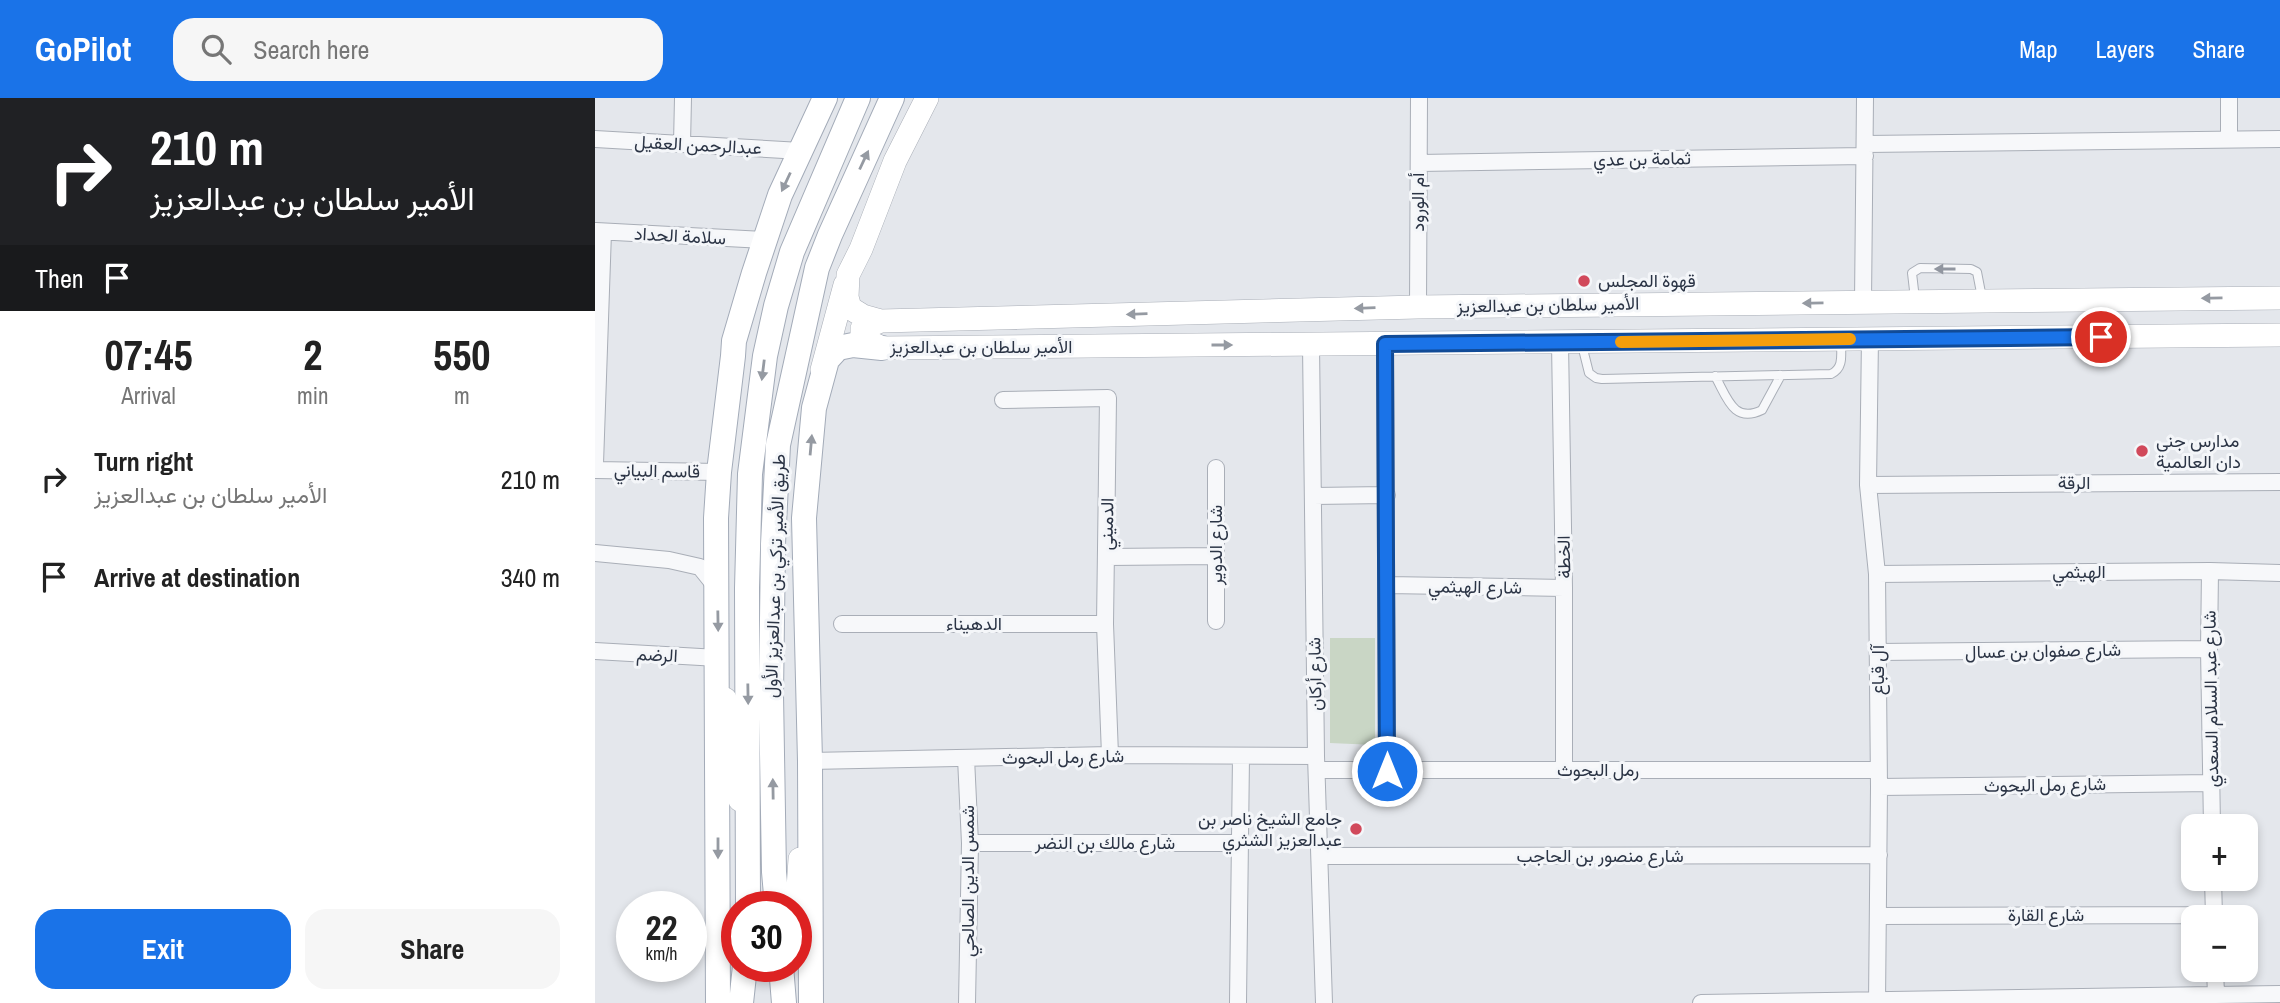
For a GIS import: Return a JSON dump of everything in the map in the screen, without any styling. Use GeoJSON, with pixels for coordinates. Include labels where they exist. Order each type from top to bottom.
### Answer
{"type":"FeatureCollection","features":[{"type":"Feature","properties":{"kind":"main road"},"geometry":{"type":"LineString","coordinates":[[718,1003],[716,518],[734,341],[780,195],[825,98]]}},
{"type":"Feature","properties":{"kind":"main road","name":"طريق الأمير تركي بن عبدالعزيز الأول"},"geometry":{"type":"LineString","coordinates":[[776,891],[771,694],[773,532],[779,445],[812,286],[829,234],[893,98]]}},
{"type":"Feature","properties":{"kind":"main road"},"geometry":{"type":"LineString","coordinates":[[717,589],[726,485],[741,380],[751,335],[770,274],[796,209],[853,107]]}},
{"type":"Feature","properties":{"kind":"main road","name":"طريق الأمير تركي بن عبدالعزيز الأول"},"geometry":{"type":"LineString","coordinates":[[748,891],[747,588],[750,474],[765,356],[792,252],[853,107]]}},
{"type":"Feature","properties":{"kind":"main road"},"geometry":{"type":"LineString","coordinates":[[803,809],[789,563],[792,427],[812,286]]}},
{"type":"Feature","properties":{"kind":"main road"},"geometry":{"type":"LineString","coordinates":[[811,1003],[810,761],[804,518],[814,408],[827,360],[838,348],[853,345],[882,348]]}},
{"type":"Feature","properties":{"kind":"main road"},"geometry":{"type":"LineString","coordinates":[[741,1003],[743,982]]}},
{"type":"Feature","properties":{"kind":"main road"},"geometry":{"type":"LineString","coordinates":[[782,982],[784,1003]]}},
{"type":"Feature","properties":{"kind":"street"},"geometry":{"type":"LineString","coordinates":[[682,144],[683,98]]}},
{"type":"Feature","properties":{"kind":"street"},"geometry":{"type":"LineString","coordinates":[[814,408],[848,275],[861,249],[895,161],[927,98]]}},
{"type":"Feature","properties":{"kind":"street","name":"أم الورود"},"geometry":{"type":"LineString","coordinates":[[1418,307],[1419,98]]}},
{"type":"Feature","properties":{"kind":"street"},"geometry":{"type":"LineString","coordinates":[[1863,302],[1865,98]]}},
{"type":"Feature","properties":{"kind":"street"},"geometry":{"type":"LineString","coordinates":[[2229,98],[2229,140]]}},
{"type":"Feature","properties":{"kind":"street","name":"عبدالرحمن العقيل"},"geometry":{"type":"LineString","coordinates":[[595,139],[801,151]]}},
{"type":"Feature","properties":{"kind":"street","name":"ثمامة بن عدي"},"geometry":{"type":"LineString","coordinates":[[1419,163],[2280,139]]}},
{"type":"Feature","properties":{"kind":"street"},"geometry":{"type":"LineString","coordinates":[[595,464],[599,232]]}},
{"type":"Feature","properties":{"kind":"street","name":"سلامة الحداد"},"geometry":{"type":"LineString","coordinates":[[599,232],[764,240]]}},
{"type":"Feature","properties":{"kind":"street"},"geometry":{"type":"LineString","coordinates":[[848,275],[847,297],[850,308],[863,316],[881,321]]}},
{"type":"Feature","properties":{"kind":"street","name":"الأمير سلطان بن عبدالعزيز"},"geometry":{"type":"LineString","coordinates":[[2280,298],[1418,307],[881,321],[862,328],[862,338],[882,348],[2280,335]]}},
{"type":"Feature","properties":{"kind":"street","name":"آل قباع"},"geometry":{"type":"LineString","coordinates":[[1870,338],[1868,485],[1877,574],[1878,652],[1877,1001]]}},
{"type":"Feature","properties":{"kind":"street","name":"الخطة"},"geometry":{"type":"LineString","coordinates":[[1564,770],[1564,588],[1571,342]]}},
{"type":"Feature","properties":{"kind":"street"},"geometry":{"type":"LineString","coordinates":[[1385,344],[1387,771]]}},
{"type":"Feature","properties":{"kind":"street","name":"شارع أركان"},"geometry":{"type":"LineString","coordinates":[[1311,345],[1317,763],[1324,1003]]}},
{"type":"Feature","properties":{"kind":"street","name":"الدميني"},"geometry":{"type":"LineString","coordinates":[[1003,400],[1108,398],[1105,624],[1110,755]]}},
{"type":"Feature","properties":{"kind":"street","name":"شارع الدوير"},"geometry":{"type":"LineString","coordinates":[[1216,468],[1216,621]]}},
{"type":"Feature","properties":{"kind":"street","name":"قاسم البياني"},"geometry":{"type":"LineString","coordinates":[[595,470],[719,472]]}},
{"type":"Feature","properties":{"kind":"street","name":"الرقة"},"geometry":{"type":"LineString","coordinates":[[1868,485],[2280,482]]}},
{"type":"Feature","properties":{"kind":"street"},"geometry":{"type":"LineString","coordinates":[[1313,496],[1387,495]]}},
{"type":"Feature","properties":{"kind":"street"},"geometry":{"type":"LineString","coordinates":[[595,553],[669,560],[700,567],[717,589]]}},
{"type":"Feature","properties":{"kind":"street"},"geometry":{"type":"LineString","coordinates":[[1107,556],[1215,555]]}},
{"type":"Feature","properties":{"kind":"street","name":"الهيثمي"},"geometry":{"type":"LineString","coordinates":[[1877,574],[2210,571],[2280,573]]}},
{"type":"Feature","properties":{"kind":"street","name":"شارع عبد السلام السعدي"},"geometry":{"type":"LineString","coordinates":[[2210,571],[2213,814]]}},
{"type":"Feature","properties":{"kind":"street","name":"شارع الهيثمي"},"geometry":{"type":"LineString","coordinates":[[1387,585],[1564,588]]}},
{"type":"Feature","properties":{"kind":"street","name":"الدهيناء"},"geometry":{"type":"LineString","coordinates":[[842,624],[1105,624]]}},
{"type":"Feature","properties":{"kind":"street","name":"شارع صفوان بن عسال"},"geometry":{"type":"LineString","coordinates":[[1878,652],[2209,649]]}},
{"type":"Feature","properties":{"kind":"street","name":"الرضم"},"geometry":{"type":"LineString","coordinates":[[595,651],[718,658]]}},
{"type":"Feature","properties":{"kind":"street"},"geometry":{"type":"LineString","coordinates":[[718,658],[748,855]]}},
{"type":"Feature","properties":{"kind":"street","name":"شارع رمل البحوث"},"geometry":{"type":"LineString","coordinates":[[810,761],[1110,755],[1241,756],[1317,763]]}},
{"type":"Feature","properties":{"kind":"street"},"geometry":{"type":"LineString","coordinates":[[1238,1003],[1241,756]]}},
{"type":"Feature","properties":{"kind":"street","name":"شمس الدين الصالحي"},"geometry":{"type":"LineString","coordinates":[[967,758],[970,843],[967,1003]]}},
{"type":"Feature","properties":{"kind":"street"},"geometry":{"type":"LineString","coordinates":[[798,891],[803,809],[810,761]]}},
{"type":"Feature","properties":{"kind":"street","name":"رمل البحوث"},"geometry":{"type":"LineString","coordinates":[[1317,763],[1387,771],[1564,770],[1879,779]]}},
{"type":"Feature","properties":{"kind":"street","name":"شارع رمل البحوث"},"geometry":{"type":"LineString","coordinates":[[1879,779],[2212,783]]}},
{"type":"Feature","properties":{"kind":"street","name":"شارع مالك بن النضر"},"geometry":{"type":"LineString","coordinates":[[970,843],[1239,843]]}},
{"type":"Feature","properties":{"kind":"street","name":"شارع منصور بن الحاجب"},"geometry":{"type":"LineString","coordinates":[[1320,856],[1879,855]]}},
{"type":"Feature","properties":{"kind":"street","name":"شارع القارة"},"geometry":{"type":"LineString","coordinates":[[1878,916],[2181,916]]}},
{"type":"Feature","properties":{"kind":"street"},"geometry":{"type":"LineString","coordinates":[[793,1003],[794,982]]}},
{"type":"Feature","properties":{"kind":"street"},"geometry":{"type":"LineString","coordinates":[[2216,982],[2216,994]]}},
{"type":"Feature","properties":{"kind":"street"},"geometry":{"type":"LineString","coordinates":[[1701,1003],[2280,994]]}},
{"type":"Feature","properties":{"kind":"lane"},"geometry":{"type":"LineString","coordinates":[[1916,302],[1912,273],[1920,268],[1971,269],[1977,272],[1983,301]]}},
{"type":"Feature","properties":{"kind":"lane"},"geometry":{"type":"LineString","coordinates":[[1571,342],[1589,373],[1596,378],[1831,374],[1840,365],[1842,339]]}},
{"type":"Feature","properties":{"kind":"lane"},"geometry":{"type":"LineString","coordinates":[[1715,376],[1734,410],[1743,414],[1762,410],[1781,375]]}},
{"type":"Feature","properties":{"kind":"green space"},"geometry":{"type":"Polygon","coordinates":[[[1330,638],[1375,638],[1375,745],[1330,743],[1330,638]]]}},
{"type":"Feature","properties":{"kind":"slow traffic"},"geometry":{"type":"LineString","coordinates":[[1621,342],[1850,339]]}},
{"type":"Feature","properties":{"kind":"place","name":"قهوة المجلس"},"geometry":{"type":"Point","coordinates":[1584,281]}},
{"type":"Feature","properties":{"kind":"place","name":"مدارس جنى دان العالمية"},"geometry":{"type":"Point","coordinates":[2142,451]}},
{"type":"Feature","properties":{"kind":"place","name":"جامع الشيخ ناصر بن عبدالعزيز الشثري"},"geometry":{"type":"Point","coordinates":[1356,829]}},
{"type":"Feature","properties":{"kind":"route"},"geometry":{"type":"LineString","coordinates":[[1387,771],[1385,344],[2101,337]]}}]}
